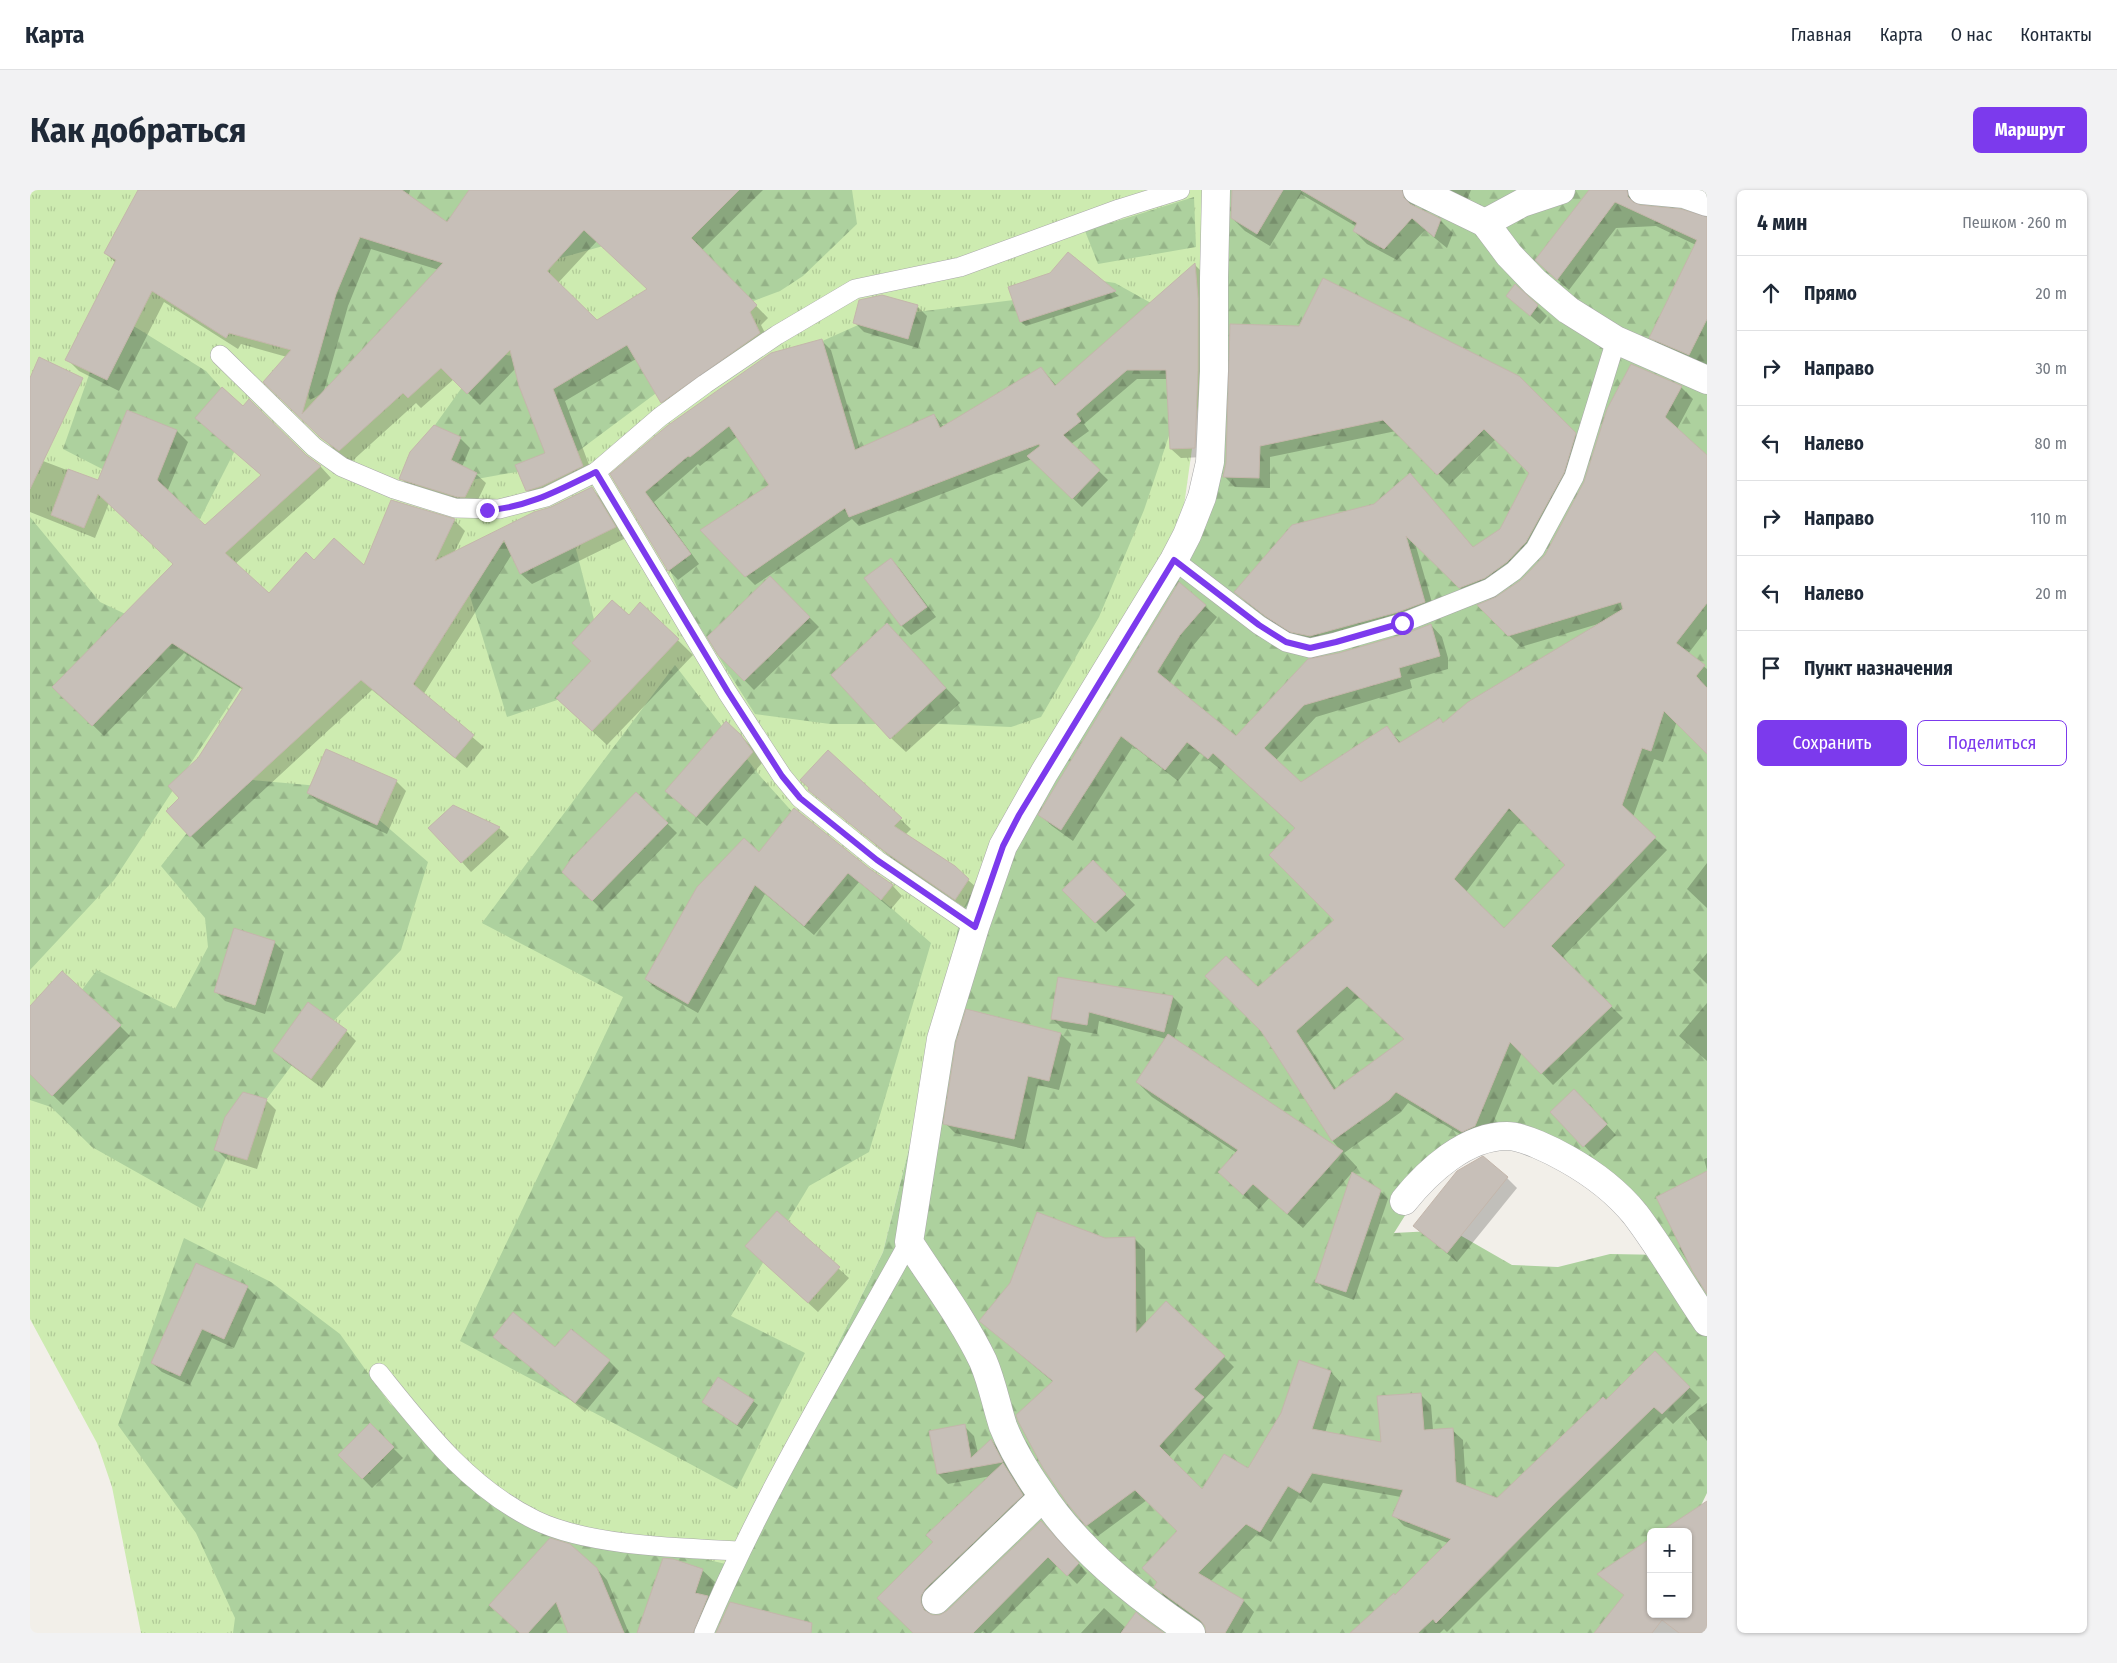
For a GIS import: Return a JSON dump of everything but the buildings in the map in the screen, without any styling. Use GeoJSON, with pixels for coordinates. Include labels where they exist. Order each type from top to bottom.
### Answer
{"type":"FeatureCollection","features":[{"type":"Feature","properties":{"kind":"street"},"geometry":{"type":"LineString","coordinates":[[1191,1633],[1133,1589],[1088,1550],[1043,1497],[1018,1456],[1004,1427],[992,1387],[973,1340],[909,1242],[941,1039],[975,927],[1003,846],[1019,815],[1174,560],[1187,535],[1202,497],[1210,462],[1214,371],[1216,190]]}},
{"type":"Feature","properties":{"kind":"street"},"geometry":{"type":"LineString","coordinates":[[1417,190],[1485,222],[1509,255],[1535,282],[1568,310],[1616,340],[1707,380]]}},
{"type":"Feature","properties":{"kind":"street"},"geometry":{"type":"LineString","coordinates":[[1485,222],[1522,203],[1561,190]]}},
{"type":"Feature","properties":{"kind":"street"},"geometry":{"type":"LineString","coordinates":[[1642,190],[1684,194],[1707,202]]}},
{"type":"Feature","properties":{"kind":"street"},"geometry":{"type":"LineString","coordinates":[[1404,1201],[1441,1162],[1476,1142],[1508,1135],[1546,1147],[1579,1166],[1612,1190],[1635,1214],[1707,1322]]}},
{"type":"Feature","properties":{"kind":"street"},"geometry":{"type":"LineString","coordinates":[[936,1600],[1043,1497]]}},
{"type":"Feature","properties":{"kind":"lane"},"geometry":{"type":"LineString","coordinates":[[220,355],[329,460],[358,475],[437,503],[468,510],[500,509],[546,497],[596,472],[660,417],[705,384],[777,335],[855,289],[960,267],[1180,190]]}},
{"type":"Feature","properties":{"kind":"lane"},"geometry":{"type":"LineString","coordinates":[[1174,560],[1259,625],[1286,642],[1310,648],[1402,623],[1490,588],[1514,572],[1535,549],[1574,477],[1616,340]]}},
{"type":"Feature","properties":{"kind":"lane"},"geometry":{"type":"LineString","coordinates":[[596,472],[728,692],[782,776],[800,798],[877,860],[975,927]]}},
{"type":"Feature","properties":{"kind":"lane"},"geometry":{"type":"LineString","coordinates":[[704,1633],[740,1551],[765,1502],[909,1242]]}},
{"type":"Feature","properties":{"kind":"lane"},"geometry":{"type":"LineString","coordinates":[[379,1372],[427,1434],[448,1456],[474,1480],[504,1502],[536,1521],[569,1532],[605,1539],[659,1546],[740,1551]]}},
{"type":"Feature","properties":{"kind":"green space"},"geometry":{"type":"Polygon","coordinates":[[[30,190],[1212,190],[1216,278],[1181,527],[935,1045],[883,1252],[730,1565],[702,1633],[141,1633],[112,1487],[97,1443],[30,1319],[30,190]]]}},
{"type":"Feature","properties":{"kind":"green space"},"geometry":{"type":"Polygon","coordinates":[[[212,190],[640,190],[621,241],[521,269],[355,375],[310,400],[293,343],[212,190]]]}},
{"type":"Feature","properties":{"kind":"green space"},"geometry":{"type":"Polygon","coordinates":[[[695,190],[852,190],[857,224],[803,276],[780,291],[719,314],[646,231],[695,190]]]}},
{"type":"Feature","properties":{"kind":"green space"},"geometry":{"type":"Polygon","coordinates":[[[1212,190],[1707,190],[1707,1493],[1690,1528],[1647,1528],[1647,1589],[1614,1633],[233,1633],[235,1618],[196,1533],[118,1425],[184,1238],[271,1282],[340,1334],[390,1404],[528,1518],[730,1565],[883,1252],[935,1045],[961,913],[1039,767],[1181,527],[1207,446],[1212,190]],[[1497,1136],[1440,1160],[1394,1233],[1451,1230],[1512,1265],[1558,1267],[1610,1254],[1665,1255],[1611,1193],[1497,1136]]]}},
{"type":"Feature","properties":{"kind":"green space"},"geometry":{"type":"Polygon","coordinates":[[[1194,197],[1196,247],[1098,264],[1085,231],[1194,197]]]}},
{"type":"Feature","properties":{"kind":"green space"},"geometry":{"type":"Polygon","coordinates":[[[1064,275],[1115,283],[1178,318],[1180,403],[1144,510],[1099,617],[1041,717],[1011,727],[941,724],[830,724],[755,714],[682,599],[651,524],[622,475],[744,376],[876,317],[1022,299],[1064,275]]]}},
{"type":"Feature","properties":{"kind":"green space"},"geometry":{"type":"Polygon","coordinates":[[[111,312],[206,371],[250,421],[200,519],[63,449],[111,312]]]}},
{"type":"Feature","properties":{"kind":"green space"},"geometry":{"type":"Polygon","coordinates":[[[616,327],[663,388],[561,464],[460,482],[420,446],[488,351],[540,362],[616,327]]]}},
{"type":"Feature","properties":{"kind":"green space"},"geometry":{"type":"Polygon","coordinates":[[[30,517],[100,602],[250,673],[114,880],[30,970],[30,517]]]}},
{"type":"Feature","properties":{"kind":"green space"},"geometry":{"type":"Polygon","coordinates":[[[568,518],[610,682],[507,717],[459,560],[568,518]]]}},
{"type":"Feature","properties":{"kind":"green space"},"geometry":{"type":"Polygon","coordinates":[[[675,665],[760,776],[832,856],[931,943],[869,1152],[809,1186],[731,1316],[805,1353],[737,1489],[460,1341],[623,997],[482,923],[675,665]]]}},
{"type":"Feature","properties":{"kind":"green space"},"geometry":{"type":"Polygon","coordinates":[[[230,778],[342,788],[428,862],[401,950],[292,1065],[232,1146],[202,1209],[92,1147],[51,1107],[30,1100],[30,1058],[97,970],[175,1009],[208,947],[205,918],[161,866],[230,778]]]}},
{"type":"Feature","properties":{"kind":"route"},"geometry":{"type":"LineString","coordinates":[[487,510],[500,509],[546,497],[596,472],[767,755],[800,798],[877,860],[975,927],[1003,846],[1019,815],[1174,560],[1222,598],[1286,642],[1310,648],[1402,623]]}}]}
